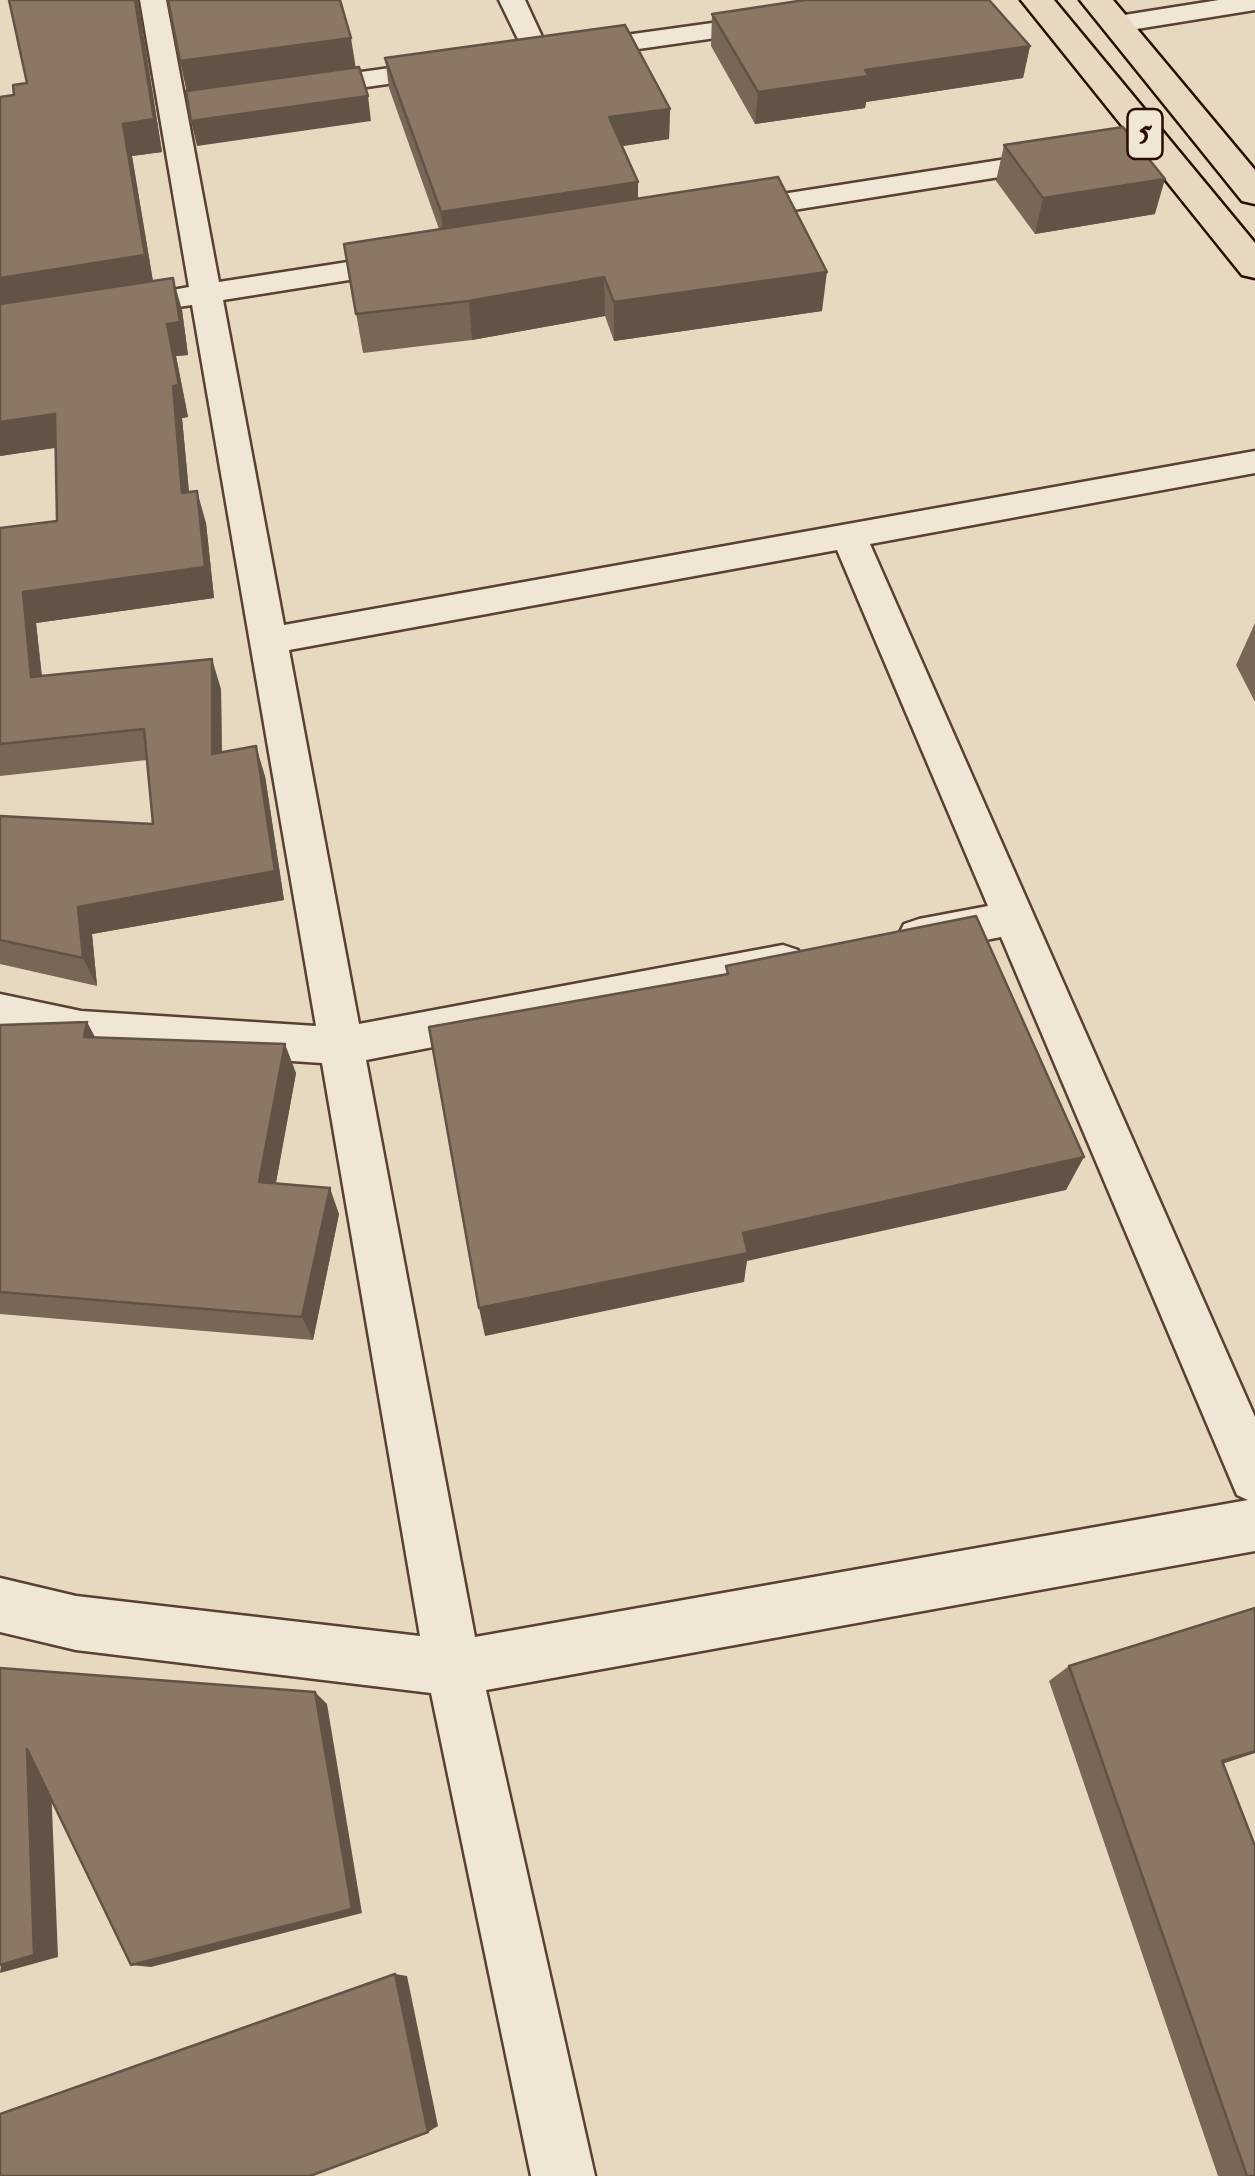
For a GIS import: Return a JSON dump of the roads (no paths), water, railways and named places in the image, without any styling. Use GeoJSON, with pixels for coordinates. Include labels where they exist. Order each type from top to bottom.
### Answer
{"type":"FeatureCollection","features":[{"type":"Feature","properties":{"kind":"highway","name":"5"},"geometry":{"type":"LineString","coordinates":[[1037,0],[1255,266]]}},
{"type":"Feature","properties":{"kind":"highway","name":"5"},"geometry":{"type":"LineString","coordinates":[[1107,12],[1255,192]]}},
{"type":"Feature","properties":{"kind":"street"},"geometry":{"type":"LineString","coordinates":[[153,0],[182,105],[206,294],[453,1668],[563,2176]]}},
{"type":"Feature","properties":{"kind":"street"},"geometry":{"type":"LineString","coordinates":[[512,0],[528,57],[802,18]]}},
{"type":"Feature","properties":{"kind":"street"},"geometry":{"type":"LineString","coordinates":[[1107,12],[1255,2]]}},
{"type":"Feature","properties":{"kind":"street"},"geometry":{"type":"LineString","coordinates":[[268,93],[480,64]]}},
{"type":"Feature","properties":{"kind":"street"},"geometry":{"type":"LineString","coordinates":[[699,216],[1154,144]]}},
{"type":"Feature","properties":{"kind":"street"},"geometry":{"type":"LineString","coordinates":[[150,302],[442,256]]}},
{"type":"Feature","properties":{"kind":"street"},"geometry":{"type":"LineString","coordinates":[[268,641],[1255,462]]}},
{"type":"Feature","properties":{"kind":"street"},"geometry":{"type":"LineString","coordinates":[[849,536],[1255,1477]]}},
{"type":"Feature","properties":{"kind":"street"},"geometry":{"type":"LineString","coordinates":[[880,943],[1014,918]]}},
{"type":"Feature","properties":{"kind":"street"},"geometry":{"type":"LineString","coordinates":[[0,1012],[81,1029],[341,1046],[822,954]]}},
{"type":"Feature","properties":{"kind":"street"},"geometry":{"type":"LineString","coordinates":[[0,1605],[76,1622],[453,1668],[1255,1526]]}}]}
